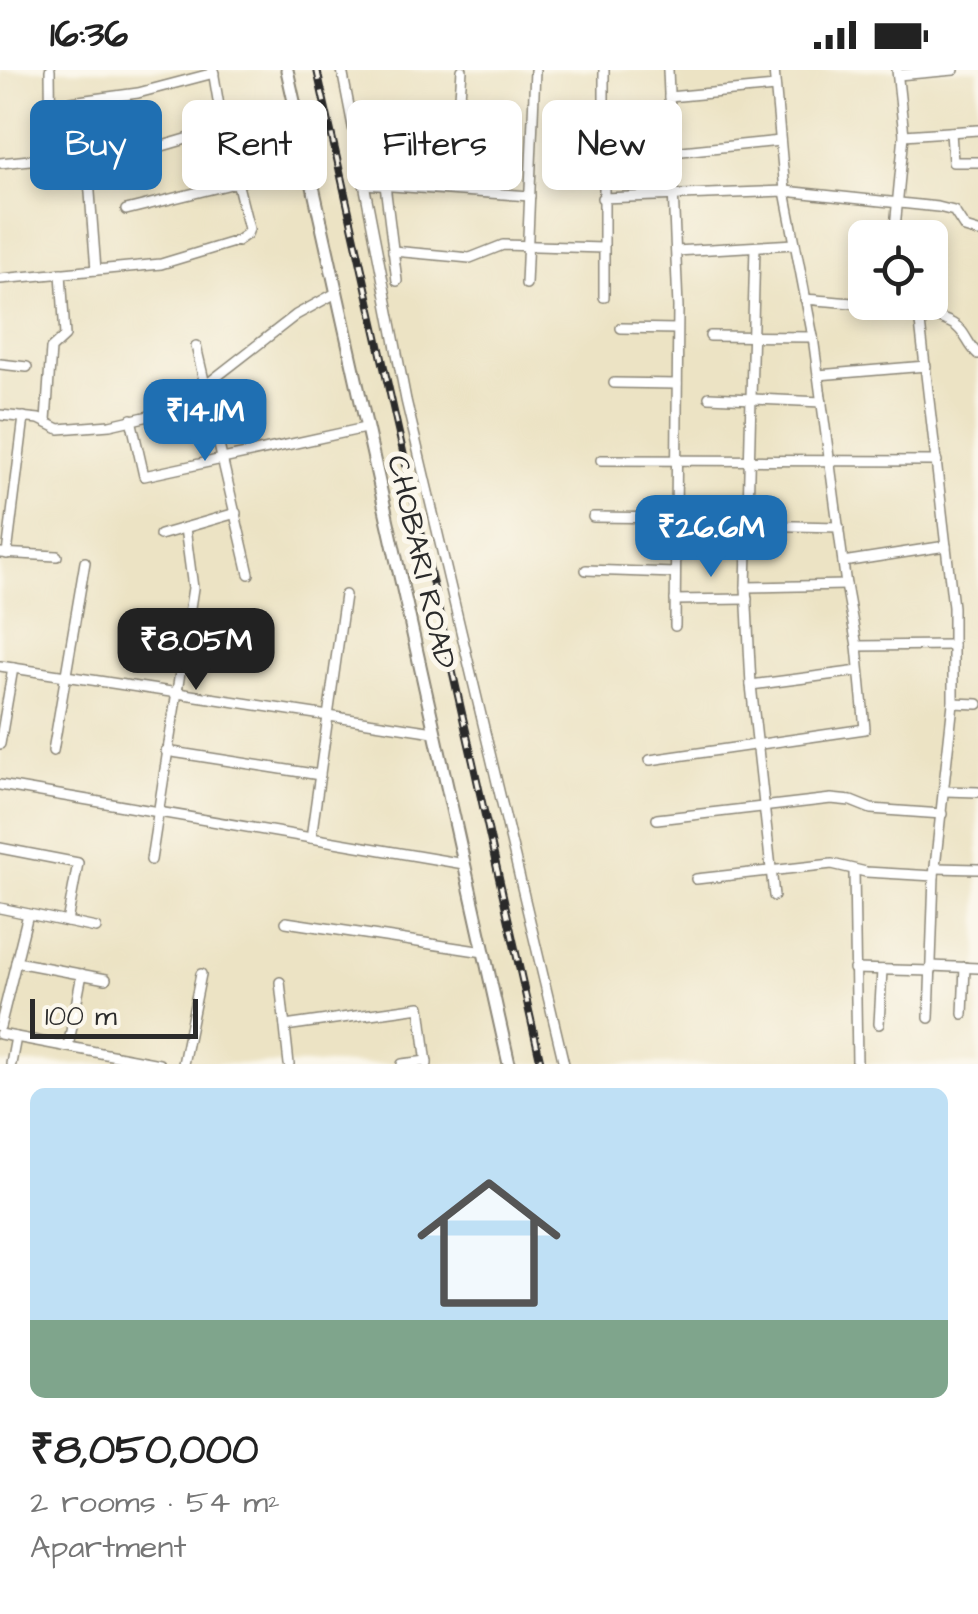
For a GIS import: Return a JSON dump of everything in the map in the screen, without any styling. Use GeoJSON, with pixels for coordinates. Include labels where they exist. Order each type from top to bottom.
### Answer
{"type":"FeatureCollection","features":[{"type":"Feature","properties":{"kind":"street"},"geometry":{"type":"LineString","coordinates":[[49,100],[50,70]]}},
{"type":"Feature","properties":{"kind":"street","name":"CHOBARI ROAD"},"geometry":{"type":"LineString","coordinates":[[287,70],[293,100]]}},
{"type":"Feature","properties":{"kind":"street"},"geometry":{"type":"LineString","coordinates":[[342,70],[348,100]]}},
{"type":"Feature","properties":{"kind":"street"},"geometry":{"type":"LineString","coordinates":[[460,100],[462,70]]}},
{"type":"Feature","properties":{"kind":"street"},"geometry":{"type":"LineString","coordinates":[[526,284],[534,70]]}},
{"type":"Feature","properties":{"kind":"street"},"geometry":{"type":"LineString","coordinates":[[604,70],[604,297]]}},
{"type":"Feature","properties":{"kind":"street"},"geometry":{"type":"LineString","coordinates":[[668,70],[669,100]]}},
{"type":"Feature","properties":{"kind":"street"},"geometry":{"type":"LineString","coordinates":[[650,760],[865,729],[813,337],[785,191],[774,70]]}},
{"type":"Feature","properties":{"kind":"street"},"geometry":{"type":"LineString","coordinates":[[897,220],[904,135],[897,72],[954,70]]}},
{"type":"Feature","properties":{"kind":"street"},"geometry":{"type":"LineString","coordinates":[[86,100],[138,93],[214,72],[219,100]]}},
{"type":"Feature","properties":{"kind":"street"},"geometry":{"type":"LineString","coordinates":[[669,97],[774,87]]}},
{"type":"Feature","properties":{"kind":"street"},"geometry":{"type":"LineString","coordinates":[[904,135],[978,130]]}},
{"type":"Feature","properties":{"kind":"street"},"geometry":{"type":"LineString","coordinates":[[951,132],[953,162],[978,162]]}},
{"type":"Feature","properties":{"kind":"street"},"geometry":{"type":"LineString","coordinates":[[682,151],[780,141]]}},
{"type":"Feature","properties":{"kind":"street"},"geometry":{"type":"LineString","coordinates":[[0,163],[30,160]]}},
{"type":"Feature","properties":{"kind":"street"},"geometry":{"type":"LineString","coordinates":[[90,190],[96,270]]}},
{"type":"Feature","properties":{"kind":"street"},"geometry":{"type":"LineString","coordinates":[[126,210],[205,190]]}},
{"type":"Feature","properties":{"kind":"street"},"geometry":{"type":"LineString","coordinates":[[0,279],[161,264],[244,237],[249,228],[239,190]]}},
{"type":"Feature","properties":{"kind":"street","name":"CHOBARI ROAD"},"geometry":{"type":"LineString","coordinates":[[313,190],[509,1064]]}},
{"type":"Feature","properties":{"kind":"street"},"geometry":{"type":"LineString","coordinates":[[365,190],[406,400],[564,1064]]}},
{"type":"Feature","properties":{"kind":"street"},"geometry":{"type":"LineString","coordinates":[[386,190],[397,281]]}},
{"type":"Feature","properties":{"kind":"street"},"geometry":{"type":"LineString","coordinates":[[453,190],[530,196]]}},
{"type":"Feature","properties":{"kind":"street"},"geometry":{"type":"LineString","coordinates":[[674,190],[678,329],[675,626]]}},
{"type":"Feature","properties":{"kind":"street"},"geometry":{"type":"LineString","coordinates":[[602,198],[785,191],[948,209],[959,216],[965,228],[978,232]]}},
{"type":"Feature","properties":{"kind":"street"},"geometry":{"type":"LineString","coordinates":[[676,251],[795,244]]}},
{"type":"Feature","properties":{"kind":"street"},"geometry":{"type":"LineString","coordinates":[[393,251],[470,258],[503,245],[603,248]]}},
{"type":"Feature","properties":{"kind":"street"},"geometry":{"type":"LineString","coordinates":[[756,246],[746,587],[750,685],[774,896]]}},
{"type":"Feature","properties":{"kind":"street"},"geometry":{"type":"LineString","coordinates":[[46,421],[51,348],[65,336],[61,273]]}},
{"type":"Feature","properties":{"kind":"street"},"geometry":{"type":"LineString","coordinates":[[206,386],[296,316],[336,294]]}},
{"type":"Feature","properties":{"kind":"street"},"geometry":{"type":"LineString","coordinates":[[805,299],[848,302]]}},
{"type":"Feature","properties":{"kind":"street"},"geometry":{"type":"LineString","coordinates":[[920,320],[954,607],[953,703],[934,872],[929,1018]]}},
{"type":"Feature","properties":{"kind":"street"},"geometry":{"type":"LineString","coordinates":[[940,320],[954,324],[978,354]]}},
{"type":"Feature","properties":{"kind":"street"},"geometry":{"type":"LineString","coordinates":[[621,328],[678,329]]}},
{"type":"Feature","properties":{"kind":"street"},"geometry":{"type":"LineString","coordinates":[[710,336],[813,337]]}},
{"type":"Feature","properties":{"kind":"street"},"geometry":{"type":"LineString","coordinates":[[196,346],[249,574]]}},
{"type":"Feature","properties":{"kind":"street"},"geometry":{"type":"LineString","coordinates":[[0,364],[28,367]]}},
{"type":"Feature","properties":{"kind":"street"},"geometry":{"type":"LineString","coordinates":[[818,375],[926,366]]}},
{"type":"Feature","properties":{"kind":"street"},"geometry":{"type":"LineString","coordinates":[[614,383],[677,384]]}},
{"type":"Feature","properties":{"kind":"street"},"geometry":{"type":"LineString","coordinates":[[709,397],[822,402]]}},
{"type":"Feature","properties":{"kind":"street"},"geometry":{"type":"LineString","coordinates":[[0,415],[46,421],[59,430],[110,425],[210,402]]}},
{"type":"Feature","properties":{"kind":"street"},"geometry":{"type":"LineString","coordinates":[[24,417],[3,553],[57,556]]}},
{"type":"Feature","properties":{"kind":"street"},"geometry":{"type":"LineString","coordinates":[[131,419],[144,476],[366,428]]}},
{"type":"Feature","properties":{"kind":"street"},"geometry":{"type":"LineString","coordinates":[[601,460],[936,461]]}},
{"type":"Feature","properties":{"kind":"street"},"geometry":{"type":"LineString","coordinates":[[160,535],[236,513]]}},
{"type":"Feature","properties":{"kind":"street"},"geometry":{"type":"LineString","coordinates":[[593,517],[676,518]]}},
{"type":"Feature","properties":{"kind":"street"},"geometry":{"type":"LineString","coordinates":[[747,525],[838,527]]}},
{"type":"Feature","properties":{"kind":"street"},"geometry":{"type":"LineString","coordinates":[[151,860],[194,588],[185,528]]}},
{"type":"Feature","properties":{"kind":"street"},"geometry":{"type":"LineString","coordinates":[[843,562],[946,546]]}},
{"type":"Feature","properties":{"kind":"street"},"geometry":{"type":"LineString","coordinates":[[54,751],[85,562]]}},
{"type":"Feature","properties":{"kind":"street"},"geometry":{"type":"LineString","coordinates":[[586,570],[676,573]]}},
{"type":"Feature","properties":{"kind":"street"},"geometry":{"type":"LineString","coordinates":[[746,587],[846,585]]}},
{"type":"Feature","properties":{"kind":"street"},"geometry":{"type":"LineString","coordinates":[[311,838],[345,595]]}},
{"type":"Feature","properties":{"kind":"street"},"geometry":{"type":"LineString","coordinates":[[675,600],[747,599]]}},
{"type":"Feature","properties":{"kind":"street"},"geometry":{"type":"LineString","coordinates":[[857,646],[953,645]]}},
{"type":"Feature","properties":{"kind":"street"},"geometry":{"type":"LineString","coordinates":[[0,666],[434,732]]}},
{"type":"Feature","properties":{"kind":"street"},"geometry":{"type":"LineString","coordinates":[[0,744],[13,668]]}},
{"type":"Feature","properties":{"kind":"street"},"geometry":{"type":"LineString","coordinates":[[750,685],[859,672]]}},
{"type":"Feature","properties":{"kind":"street"},"geometry":{"type":"LineString","coordinates":[[953,703],[978,704]]}},
{"type":"Feature","properties":{"kind":"street"},"geometry":{"type":"LineString","coordinates":[[166,751],[320,775]]}},
{"type":"Feature","properties":{"kind":"street"},"geometry":{"type":"LineString","coordinates":[[0,785],[464,864]]}},
{"type":"Feature","properties":{"kind":"street"},"geometry":{"type":"LineString","coordinates":[[946,791],[978,792]]}},
{"type":"Feature","properties":{"kind":"street"},"geometry":{"type":"LineString","coordinates":[[657,819],[832,799],[851,801],[871,810],[942,814]]}},
{"type":"Feature","properties":{"kind":"street"},"geometry":{"type":"LineString","coordinates":[[0,848],[78,863],[67,922]]}},
{"type":"Feature","properties":{"kind":"street"},"geometry":{"type":"LineString","coordinates":[[696,879],[832,864],[854,870],[934,872],[978,868]]}},
{"type":"Feature","properties":{"kind":"street"},"geometry":{"type":"LineString","coordinates":[[854,870],[856,1064]]}},
{"type":"Feature","properties":{"kind":"street"},"geometry":{"type":"LineString","coordinates":[[0,908],[96,928]]}},
{"type":"Feature","properties":{"kind":"street"},"geometry":{"type":"LineString","coordinates":[[28,914],[5,988],[0,1031],[158,1064]]}},
{"type":"Feature","properties":{"kind":"street"},"geometry":{"type":"LineString","coordinates":[[286,922],[484,952]]}},
{"type":"Feature","properties":{"kind":"street"},"geometry":{"type":"LineString","coordinates":[[16,962],[106,979]]}},
{"type":"Feature","properties":{"kind":"street"},"geometry":{"type":"LineString","coordinates":[[963,1014],[965,967]]}},
{"type":"Feature","properties":{"kind":"street"},"geometry":{"type":"LineString","coordinates":[[854,969],[978,968]]}},
{"type":"Feature","properties":{"kind":"street"},"geometry":{"type":"LineString","coordinates":[[879,1024],[882,970]]}},
{"type":"Feature","properties":{"kind":"street"},"geometry":{"type":"LineString","coordinates":[[68,1047],[82,974]]}},
{"type":"Feature","properties":{"kind":"street"},"geometry":{"type":"LineString","coordinates":[[183,1064],[201,974]]}},
{"type":"Feature","properties":{"kind":"street"},"geometry":{"type":"LineString","coordinates":[[280,982],[289,1064]]}},
{"type":"Feature","properties":{"kind":"street"},"geometry":{"type":"LineString","coordinates":[[285,1026],[420,1007],[427,1062],[402,1064]]}},
{"type":"Feature","properties":{"kind":"street"},"geometry":{"type":"LineString","coordinates":[[10,1064],[16,1037]]}},
{"type":"Feature","properties":{"kind":"street"},"geometry":{"type":"LineString","coordinates":[[79,1064],[83,1050]]}},
{"type":"Feature","properties":{"kind":"railway"},"geometry":{"type":"LineString","coordinates":[[317,70],[541,1064]]}}]}
